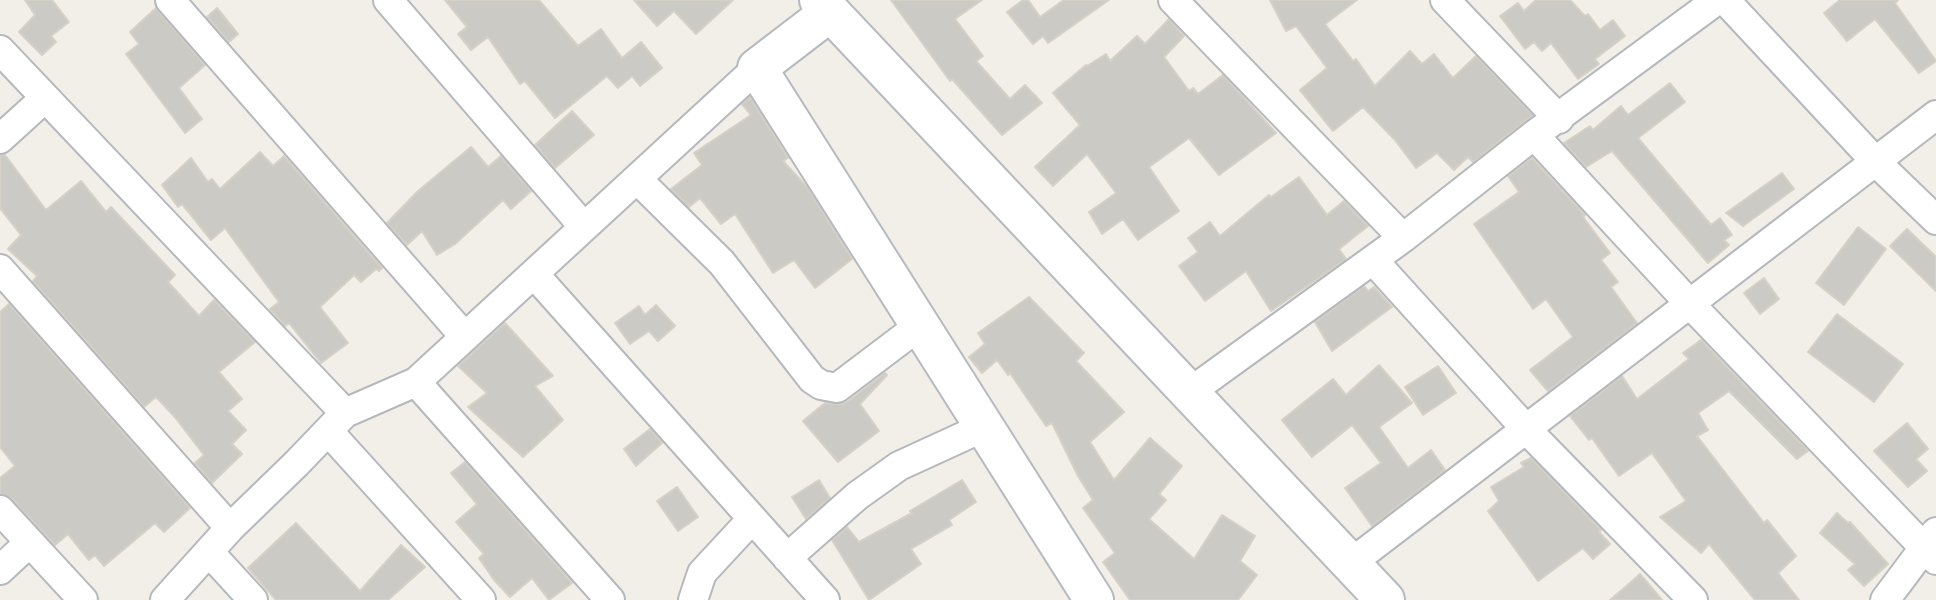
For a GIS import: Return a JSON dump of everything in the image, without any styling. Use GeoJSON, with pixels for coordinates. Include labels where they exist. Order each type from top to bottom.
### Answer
{"type":"FeatureCollection","features":[{"type":"Feature","properties":{"kind":"street"},"geometry":{"type":"LineString","coordinates":[[170,0],[465,337]]}},
{"type":"Feature","properties":{"kind":"street"},"geometry":{"type":"LineString","coordinates":[[388,0],[584,227]]}},
{"type":"Feature","properties":{"kind":"street"},"geometry":{"type":"LineString","coordinates":[[1172,0],[1403,238]]}},
{"type":"Feature","properties":{"kind":"street"},"geometry":{"type":"LineString","coordinates":[[1445,0],[1559,119]]}},
{"type":"Feature","properties":{"kind":"street"},"geometry":{"type":"LineString","coordinates":[[1191,392],[1403,238],[1534,135],[1717,0]]}},
{"type":"Feature","properties":{"kind":"street"},"geometry":{"type":"LineString","coordinates":[[1725,0],[1876,162],[1936,220]]}},
{"type":"Feature","properties":{"kind":"street"},"geometry":{"type":"LineString","coordinates":[[165,600],[230,528],[337,422],[416,382],[757,68],[831,4],[1385,600]]}},
{"type":"Feature","properties":{"kind":"street"},"geometry":{"type":"LineString","coordinates":[[0,50],[337,422],[481,600]]}},
{"type":"Feature","properties":{"kind":"street"},"geometry":{"type":"LineString","coordinates":[[757,68],[1094,600]]}},
{"type":"Feature","properties":{"kind":"street"},"geometry":{"type":"LineString","coordinates":[[0,139],[45,98]]}},
{"type":"Feature","properties":{"kind":"street"},"geometry":{"type":"LineString","coordinates":[[1351,563],[1936,115]]}},
{"type":"Feature","properties":{"kind":"street"},"geometry":{"type":"LineString","coordinates":[[1534,135],[1690,304],[1932,546],[1885,600]]}},
{"type":"Feature","properties":{"kind":"street"},"geometry":{"type":"LineString","coordinates":[[637,179],[722,263],[813,379],[821,385],[836,388],[919,326]]}},
{"type":"Feature","properties":{"kind":"street"},"geometry":{"type":"LineString","coordinates":[[1373,260],[1526,429],[1693,600]]}},
{"type":"Feature","properties":{"kind":"street"},"geometry":{"type":"LineString","coordinates":[[0,270],[230,528]]}},
{"type":"Feature","properties":{"kind":"street"},"geometry":{"type":"LineString","coordinates":[[534,274],[825,600]]}},
{"type":"Feature","properties":{"kind":"street"},"geometry":{"type":"LineString","coordinates":[[416,382],[610,600]]}},
{"type":"Feature","properties":{"kind":"street"},"geometry":{"type":"LineString","coordinates":[[787,558],[857,496],[899,467],[984,427]]}},
{"type":"Feature","properties":{"kind":"street"},"geometry":{"type":"LineString","coordinates":[[0,510],[83,600]]}},
{"type":"Feature","properties":{"kind":"street"},"geometry":{"type":"LineString","coordinates":[[693,600],[702,573],[752,519]]}},
{"type":"Feature","properties":{"kind":"street"},"geometry":{"type":"LineString","coordinates":[[0,570],[29,543]]}},
{"type":"Feature","properties":{"kind":"street"},"geometry":{"type":"LineString","coordinates":[[209,552],[253,600]]}},
{"type":"Feature","properties":{"kind":"building"},"geometry":{"type":"Polygon","coordinates":[[[25,0],[52,0],[69,22],[51,36],[56,42],[42,55],[19,32],[35,15],[25,0]]]}},
{"type":"Feature","properties":{"kind":"building"},"geometry":{"type":"Polygon","coordinates":[[[445,0],[539,0],[578,46],[601,29],[622,58],[641,42],[662,68],[640,86],[632,76],[618,88],[607,76],[555,118],[525,81],[520,84],[488,37],[471,50],[458,34],[467,27],[445,0]]]}},
{"type":"Feature","properties":{"kind":"building"},"geometry":{"type":"Polygon","coordinates":[[[634,0],[733,0],[696,34],[674,11],[657,26],[634,0]]]}},
{"type":"Feature","properties":{"kind":"building"},"geometry":{"type":"Polygon","coordinates":[[[891,0],[982,0],[955,19],[983,56],[976,61],[1010,99],[1025,85],[1042,103],[1002,135],[952,79],[950,81],[891,0]]]}},
{"type":"Feature","properties":{"kind":"building"},"geometry":{"type":"Polygon","coordinates":[[[1023,0],[1028,0],[1040,17],[1064,0],[1109,0],[1048,43],[1043,36],[1033,44],[1007,12],[1023,0]]]}},
{"type":"Feature","properties":{"kind":"building"},"geometry":{"type":"Polygon","coordinates":[[[1270,0],[1357,0],[1325,24],[1353,61],[1356,59],[1375,86],[1410,51],[1422,64],[1434,54],[1453,78],[1476,56],[1533,115],[1473,162],[1468,157],[1454,170],[1437,153],[1416,168],[1395,140],[1363,107],[1333,131],[1300,90],[1327,68],[1296,26],[1286,31],[1270,0]]]}},
{"type":"Feature","properties":{"kind":"building"},"geometry":{"type":"Polygon","coordinates":[[[1536,0],[1570,0],[1585,16],[1588,14],[1600,30],[1613,20],[1625,36],[1595,59],[1599,64],[1578,79],[1551,43],[1542,51],[1534,42],[1525,49],[1500,16],[1518,3],[1524,11],[1536,0]]]}},
{"type":"Feature","properties":{"kind":"building"},"geometry":{"type":"Polygon","coordinates":[[[1840,0],[1898,0],[1895,3],[1936,61],[1919,73],[1875,19],[1847,41],[1824,13],[1840,0]]]}},
{"type":"Feature","properties":{"kind":"building"},"geometry":{"type":"Polygon","coordinates":[[[156,8],[205,65],[179,88],[202,119],[185,133],[126,54],[139,44],[130,32],[156,8]]]}},
{"type":"Feature","properties":{"kind":"building"},"geometry":{"type":"Polygon","coordinates":[[[217,8],[238,34],[229,42],[207,17],[217,8]]]}},
{"type":"Feature","properties":{"kind":"building"},"geometry":{"type":"Polygon","coordinates":[[[1169,19],[1184,36],[1164,57],[1189,91],[1193,88],[1198,94],[1223,75],[1276,133],[1219,175],[1189,138],[1149,167],[1179,211],[1138,240],[1123,219],[1102,234],[1089,212],[1116,193],[1087,154],[1053,186],[1035,167],[1080,125],[1053,93],[1086,65],[1106,54],[1110,61],[1137,36],[1145,44],[1169,19]]]}},
{"type":"Feature","properties":{"kind":"building"},"geometry":{"type":"Polygon","coordinates":[[[1670,83],[1685,102],[1638,138],[1711,225],[1720,218],[1732,235],[1724,240],[1729,245],[1708,263],[1612,151],[1586,167],[1564,143],[1590,126],[1593,130],[1621,106],[1628,115],[1670,83]]]}},
{"type":"Feature","properties":{"kind":"building"},"geometry":{"type":"Polygon","coordinates":[[[750,97],[788,158],[783,161],[807,187],[852,259],[815,288],[794,260],[773,273],[735,214],[721,224],[700,198],[689,207],[671,189],[702,165],[694,153],[751,115],[742,104],[750,97]]]}},
{"type":"Feature","properties":{"kind":"building"},"geometry":{"type":"Polygon","coordinates":[[[572,111],[594,135],[555,168],[535,145],[572,111]]]}},
{"type":"Feature","properties":{"kind":"building"},"geometry":{"type":"Polygon","coordinates":[[[471,147],[488,167],[501,156],[531,191],[511,209],[503,200],[455,244],[437,255],[422,231],[407,245],[387,223],[418,191],[471,147]]]}},
{"type":"Feature","properties":{"kind":"building"},"geometry":{"type":"Polygon","coordinates":[[[260,152],[273,166],[284,156],[382,268],[379,271],[376,269],[361,282],[354,275],[320,307],[348,343],[321,363],[289,323],[285,326],[270,309],[279,302],[225,228],[211,240],[182,204],[178,207],[162,185],[191,158],[208,182],[212,179],[220,189],[260,152]]]}},
{"type":"Feature","properties":{"kind":"building"},"geometry":{"type":"Polygon","coordinates":[[[0,155],[5,155],[46,210],[81,181],[106,212],[111,207],[175,275],[168,282],[199,316],[214,300],[255,342],[219,372],[242,399],[228,411],[246,430],[232,444],[242,454],[212,483],[195,463],[204,455],[174,416],[156,397],[144,407],[33,281],[37,276],[8,249],[21,235],[0,208],[0,155]]]}},
{"type":"Feature","properties":{"kind":"building"},"geometry":{"type":"Polygon","coordinates":[[[1532,158],[1585,215],[1583,217],[1610,253],[1601,260],[1618,282],[1611,287],[1637,323],[1548,391],[1530,370],[1573,337],[1546,299],[1533,309],[1474,224],[1519,192],[1508,176],[1532,158]]]}},
{"type":"Feature","properties":{"kind":"building"},"geometry":{"type":"Polygon","coordinates":[[[1782,173],[1794,189],[1743,226],[1726,213],[1782,173]]]}},
{"type":"Feature","properties":{"kind":"building"},"geometry":{"type":"Polygon","coordinates":[[[1299,177],[1327,215],[1344,201],[1368,226],[1339,249],[1346,259],[1271,311],[1246,271],[1205,301],[1179,266],[1198,252],[1188,238],[1210,222],[1220,236],[1269,195],[1271,197],[1299,177]]]}},
{"type":"Feature","properties":{"kind":"building"},"geometry":{"type":"Polygon","coordinates":[[[1858,227],[1886,249],[1844,305],[1816,283],[1858,227]]]}},
{"type":"Feature","properties":{"kind":"building"},"geometry":{"type":"Polygon","coordinates":[[[1907,229],[1936,257],[1936,291],[1890,246],[1907,229]]]}},
{"type":"Feature","properties":{"kind":"building"},"geometry":{"type":"Polygon","coordinates":[[[1764,278],[1779,299],[1760,314],[1744,293],[1764,278]]]}},
{"type":"Feature","properties":{"kind":"building"},"geometry":{"type":"Polygon","coordinates":[[[1364,286],[1368,291],[1374,287],[1392,307],[1332,351],[1315,322],[1364,286]]]}},
{"type":"Feature","properties":{"kind":"building"},"geometry":{"type":"Polygon","coordinates":[[[1029,297],[1084,353],[1076,361],[1124,412],[1090,442],[1114,480],[1150,438],[1182,466],[1159,494],[1166,500],[1149,519],[1194,559],[1222,515],[1255,536],[1240,561],[1257,575],[1238,600],[1130,600],[1103,562],[1115,553],[1083,508],[1093,500],[1052,423],[1046,426],[1010,373],[1008,375],[997,360],[982,373],[969,357],[985,344],[978,333],[1029,297]]]}},
{"type":"Feature","properties":{"kind":"building"},"geometry":{"type":"Polygon","coordinates":[[[9,304],[190,508],[164,532],[155,523],[104,566],[95,555],[89,560],[68,534],[55,545],[12,499],[0,494],[0,478],[15,466],[0,447],[0,312],[9,304]]]}},
{"type":"Feature","properties":{"kind":"building"},"geometry":{"type":"Polygon","coordinates":[[[656,305],[675,326],[658,341],[649,331],[630,344],[615,323],[639,306],[645,315],[656,305]]]}},
{"type":"Feature","properties":{"kind":"building"},"geometry":{"type":"Polygon","coordinates":[[[1837,314],[1903,364],[1874,402],[1808,352],[1837,314]]]}},
{"type":"Feature","properties":{"kind":"building"},"geometry":{"type":"Polygon","coordinates":[[[505,323],[553,376],[535,386],[563,420],[523,457],[468,407],[487,393],[458,366],[505,323]]]}},
{"type":"Feature","properties":{"kind":"building"},"geometry":{"type":"Polygon","coordinates":[[[1701,340],[1808,451],[1797,459],[1729,391],[1698,413],[1708,430],[1697,436],[1764,523],[1767,520],[1796,556],[1778,573],[1799,600],[1755,600],[1709,544],[1701,553],[1660,517],[1686,501],[1652,453],[1619,476],[1592,438],[1589,440],[1570,416],[1622,376],[1637,399],[1689,359],[1683,353],[1701,340]]]}},
{"type":"Feature","properties":{"kind":"building"},"geometry":{"type":"Polygon","coordinates":[[[1379,365],[1412,403],[1379,427],[1408,468],[1431,450],[1445,470],[1372,526],[1345,488],[1381,463],[1352,425],[1312,457],[1282,420],[1333,379],[1346,395],[1379,365]]]}},
{"type":"Feature","properties":{"kind":"building"},"geometry":{"type":"Polygon","coordinates":[[[1438,366],[1456,393],[1423,415],[1405,387],[1438,366]]]}},
{"type":"Feature","properties":{"kind":"building"},"geometry":{"type":"Polygon","coordinates":[[[885,373],[887,375],[860,404],[879,431],[838,462],[803,421],[825,403],[847,402],[885,373]]]}},
{"type":"Feature","properties":{"kind":"building"},"geometry":{"type":"Polygon","coordinates":[[[1907,423],[1928,449],[1916,459],[1927,471],[1908,487],[1874,451],[1907,423]]]}},
{"type":"Feature","properties":{"kind":"building"},"geometry":{"type":"Polygon","coordinates":[[[650,429],[662,443],[636,466],[624,449],[650,429]]]}},
{"type":"Feature","properties":{"kind":"building"},"geometry":{"type":"Polygon","coordinates":[[[1531,458],[1601,530],[1599,532],[1610,544],[1593,559],[1583,548],[1538,581],[1488,511],[1499,501],[1491,487],[1524,467],[1521,463],[1531,458]]]}},
{"type":"Feature","properties":{"kind":"building"},"geometry":{"type":"Polygon","coordinates":[[[465,462],[572,583],[549,600],[532,578],[510,597],[479,558],[484,554],[456,522],[477,504],[451,473],[465,462]]]}},
{"type":"Feature","properties":{"kind":"building"},"geometry":{"type":"Polygon","coordinates":[[[819,480],[830,498],[806,519],[792,497],[819,480]]]}},
{"type":"Feature","properties":{"kind":"building"},"geometry":{"type":"Polygon","coordinates":[[[962,480],[976,502],[949,520],[952,525],[911,549],[921,564],[869,600],[832,540],[847,527],[859,542],[912,513],[910,511],[962,480]]]}},
{"type":"Feature","properties":{"kind":"building"},"geometry":{"type":"Polygon","coordinates":[[[677,487],[698,517],[678,531],[657,501],[677,487]]]}},
{"type":"Feature","properties":{"kind":"building"},"geometry":{"type":"Polygon","coordinates":[[[1837,513],[1850,522],[1888,564],[1864,586],[1848,570],[1855,564],[1820,533],[1837,513]]]}},
{"type":"Feature","properties":{"kind":"building"},"geometry":{"type":"Polygon","coordinates":[[[296,523],[360,591],[401,545],[425,567],[388,600],[276,600],[248,568],[296,523]]]}},
{"type":"Feature","properties":{"kind":"building"},"geometry":{"type":"Polygon","coordinates":[[[1640,574],[1662,600],[1610,600],[1630,583],[1640,574]]]}}]}
